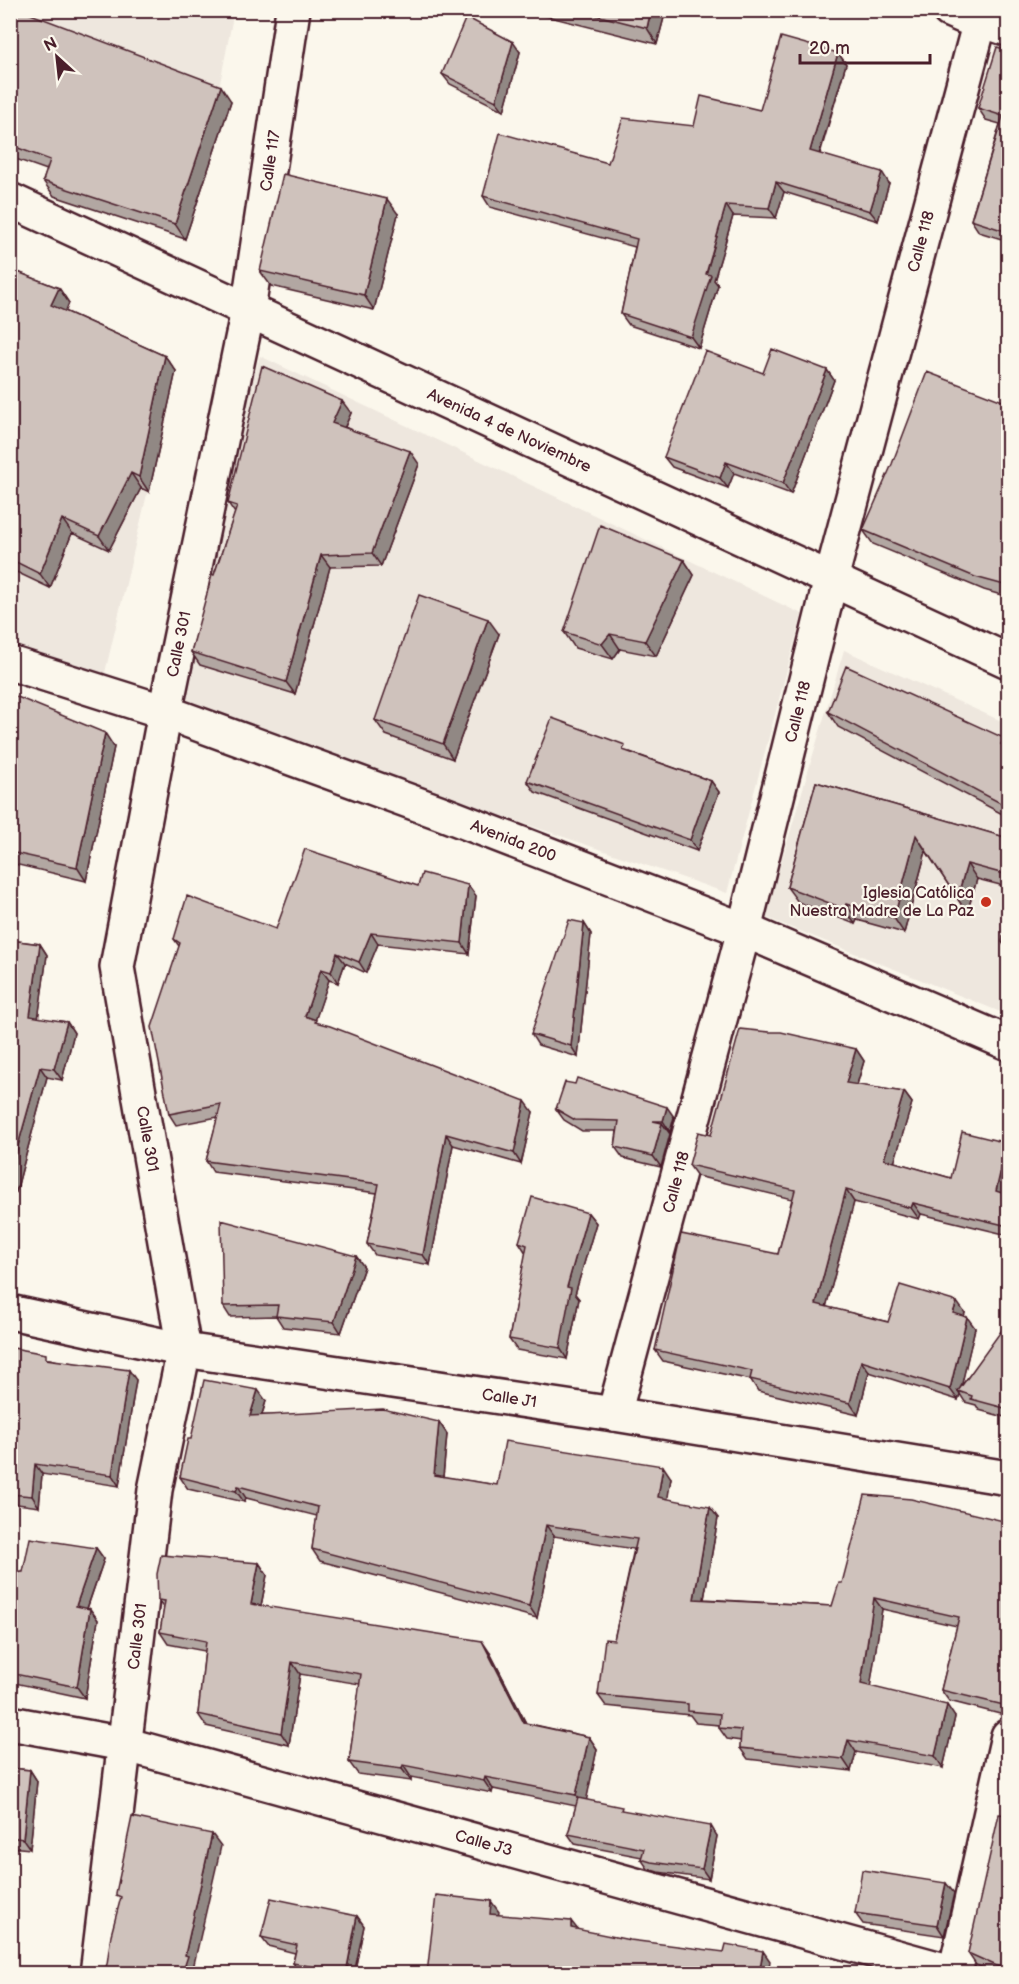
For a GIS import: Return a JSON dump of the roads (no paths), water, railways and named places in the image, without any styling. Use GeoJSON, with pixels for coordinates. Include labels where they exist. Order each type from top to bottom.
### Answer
{"type":"FeatureCollection","features":[{"type":"Feature","properties":{"kind":"street","name":"Calle 117"},"geometry":{"type":"LineString","coordinates":[[248,310],[293,10]]}},
{"type":"Feature","properties":{"kind":"street"},"geometry":{"type":"LineString","coordinates":[[950,10],[990,22]]}},
{"type":"Feature","properties":{"kind":"street","name":"Calle 118"},"geometry":{"type":"LineString","coordinates":[[614,1414],[744,930],[831,579],[990,22]]}},
{"type":"Feature","properties":{"kind":"street","name":"Avenida 4 de Noviembre"},"geometry":{"type":"LineString","coordinates":[[10,200],[1008,661]]}},
{"type":"Feature","properties":{"kind":"street","name":"Calle 301"},"geometry":{"type":"LineString","coordinates":[[97,1974],[155,1490],[184,1350],[117,967],[165,712],[248,310]]}},
{"type":"Feature","properties":{"kind":"street","name":"Avenida 200"},"geometry":{"type":"LineString","coordinates":[[10,663],[165,712],[439,812],[744,930],[1008,1043]]}},
{"type":"Feature","properties":{"kind":"street","name":"Calle J1"},"geometry":{"type":"LineString","coordinates":[[10,1312],[184,1350],[614,1414],[1008,1478]]}},
{"type":"Feature","properties":{"kind":"street","name":"Calle J3"},"geometry":{"type":"LineString","coordinates":[[10,1722],[124,1744],[955,1973]]}},
{"type":"Feature","properties":{"kind":"street"},"geometry":{"type":"LineString","coordinates":[[955,1973],[1008,1736]]}},
{"type":"Feature","properties":{"kind":"place","name":"Iglesia Católica Nuestra Madre de La Paz"},"geometry":{"type":"Point","coordinates":[986,902]}}]}
